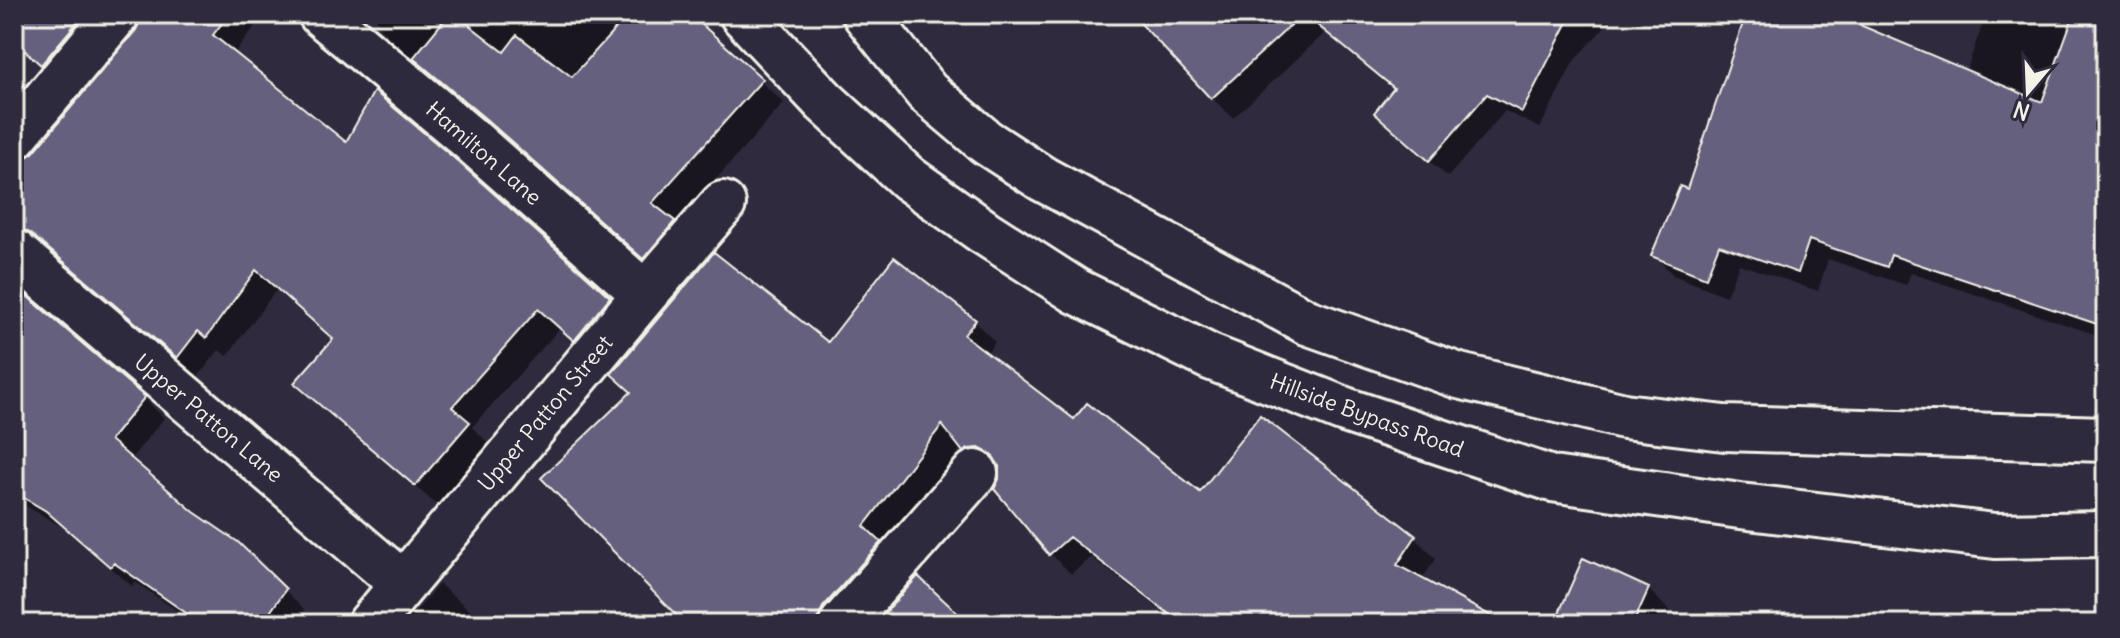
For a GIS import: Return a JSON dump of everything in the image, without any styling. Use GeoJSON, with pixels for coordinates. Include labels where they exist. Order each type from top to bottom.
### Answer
{"type":"FeatureCollection","features":[{"type":"Feature","properties":{"kind":"street"},"geometry":{"type":"LineString","coordinates":[[14,137],[117,14]]}},
{"type":"Feature","properties":{"kind":"street","name":"Hamilton Lane"},"geometry":{"type":"LineString","coordinates":[[321,14],[470,139],[645,294]]}},
{"type":"Feature","properties":{"kind":"street","name":"Hillside Bypass Road"},"geometry":{"type":"LineString","coordinates":[[742,14],[824,101],[897,168],[984,232],[1076,291],[1210,357],[1345,410],[1552,479],[1740,506],[1995,536],[2106,534]]}},
{"type":"Feature","properties":{"kind":"street"},"geometry":{"type":"LineString","coordinates":[[865,14],[927,92],[986,142],[1043,179],[1307,322],[1459,376],[1624,416],[1724,428],[2106,439]]}},
{"type":"Feature","properties":{"kind":"street","name":"Upper Patton Street"},"geometry":{"type":"LineString","coordinates":[[370,624],[723,204]]}},
{"type":"Feature","properties":{"kind":"street","name":"Upper Patton Lane"},"geometry":{"type":"LineString","coordinates":[[14,252],[403,584]]}},
{"type":"Feature","properties":{"kind":"street"},"geometry":{"type":"LineString","coordinates":[[842,624],[975,473]]}},
{"type":"Feature","properties":{"kind":"building"},"geometry":{"type":"Polygon","coordinates":[[[14,14],[84,14],[41,65],[14,41],[14,14]]]}},
{"type":"Feature","properties":{"kind":"building"},"geometry":{"type":"Polygon","coordinates":[[[141,14],[229,14],[213,35],[346,142],[374,91],[610,297],[574,341],[538,309],[452,407],[470,422],[415,486],[294,383],[333,339],[256,270],[206,338],[198,331],[177,358],[30,233],[14,228],[14,164],[33,153],[136,30],[141,14]]]}},
{"type":"Feature","properties":{"kind":"building"},"geometry":{"type":"Polygon","coordinates":[[[449,14],[455,14],[504,52],[517,35],[572,77],[629,14],[690,14],[763,79],[652,203],[675,221],[643,259],[413,58],[449,14]]]}},
{"type":"Feature","properties":{"kind":"building"},"geometry":{"type":"Polygon","coordinates":[[[1132,14],[1303,14],[1211,99],[1132,14]]]}},
{"type":"Feature","properties":{"kind":"building"},"geometry":{"type":"Polygon","coordinates":[[[1304,14],[1572,14],[1522,112],[1487,94],[1429,161],[1374,113],[1394,88],[1304,14]]]}},
{"type":"Feature","properties":{"kind":"building"},"geometry":{"type":"Polygon","coordinates":[[[1746,14],[1834,14],[2042,102],[2074,14],[2106,14],[2106,327],[1891,255],[1887,267],[1809,240],[1798,273],[1719,245],[1706,278],[1651,256],[1680,186],[1687,189],[1746,14]]]}},
{"type":"Feature","properties":{"kind":"building"},"geometry":{"type":"Polygon","coordinates":[[[714,252],[828,342],[894,257],[976,320],[964,335],[1074,419],[1087,403],[1200,492],[1260,415],[1416,536],[1397,565],[1506,624],[1182,624],[1069,537],[1049,555],[994,489],[999,479],[999,466],[992,455],[979,448],[963,452],[942,425],[864,526],[881,542],[823,607],[818,624],[685,624],[541,478],[631,392],[611,374],[714,252]]]}},
{"type":"Feature","properties":{"kind":"building"},"geometry":{"type":"Polygon","coordinates":[[[14,285],[145,397],[110,440],[194,512],[238,542],[286,589],[262,624],[202,624],[114,563],[110,567],[46,511],[14,492],[14,285]]]}},
{"type":"Feature","properties":{"kind":"building"},"geometry":{"type":"Polygon","coordinates":[[[1583,558],[1649,588],[1633,624],[1554,624],[1583,558]]]}},
{"type":"Feature","properties":{"kind":"building"},"geometry":{"type":"Polygon","coordinates":[[[918,576],[969,624],[875,624],[918,576]]]}}]}
